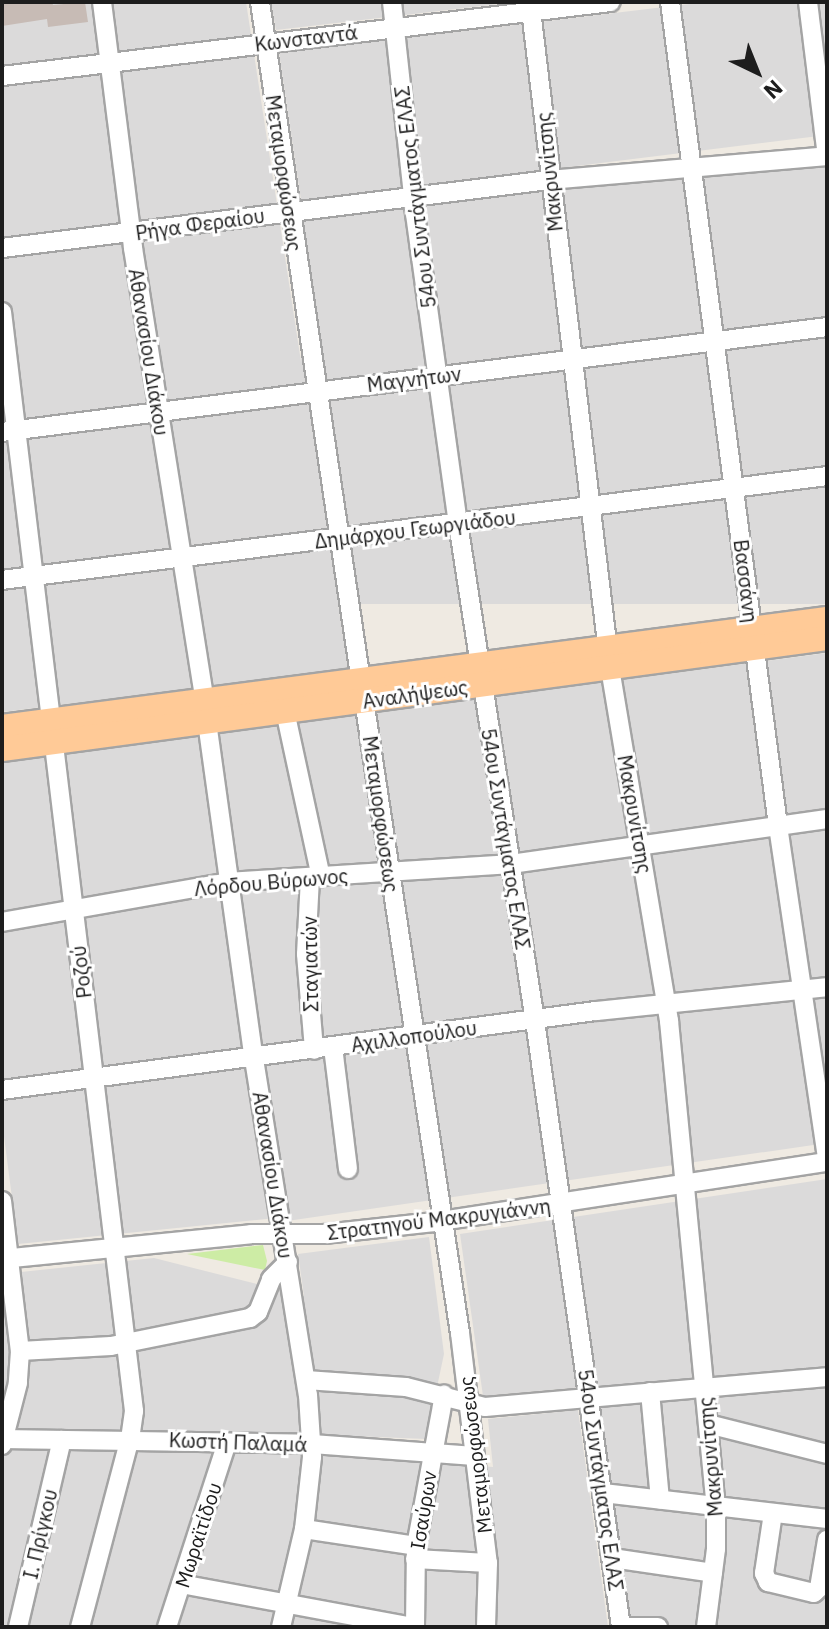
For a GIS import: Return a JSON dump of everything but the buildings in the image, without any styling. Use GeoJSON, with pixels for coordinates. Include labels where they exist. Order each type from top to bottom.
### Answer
{"type":"FeatureCollection","features":[{"type":"Feature","properties":{"kind":"main road","name":"Αναλήψεως"},"geometry":{"type":"LineString","coordinates":[[2,727],[53,731],[206,712],[754,638],[827,619]]}},
{"type":"Feature","properties":{"kind":"main road","name":"Αναλήψεως"},"geometry":{"type":"LineString","coordinates":[[754,638],[827,638]]}},
{"type":"Feature","properties":{"kind":"main road","name":"Αναλήψεως"},"geometry":{"type":"LineString","coordinates":[[206,712],[285,711],[363,691]]}},
{"type":"Feature","properties":{"kind":"main road","name":"Αναλήψεως"},"geometry":{"type":"LineString","coordinates":[[2,749],[53,731]]}},
{"type":"Feature","properties":{"kind":"street","name":"Αθανασίου Διάκου"},"geometry":{"type":"LineString","coordinates":[[102,2],[131,233],[206,712],[254,1059],[306,1380],[312,1444],[304,1529],[281,1627]]}},
{"type":"Feature","properties":{"kind":"street","name":"Μεταμορφώσεως"},"geometry":{"type":"LineString","coordinates":[[260,2],[469,1404],[488,1563],[486,1627]]}},
{"type":"Feature","properties":{"kind":"street","name":"54ου Συντάγματος ΕΛΑΣ"},"geometry":{"type":"LineString","coordinates":[[392,2],[413,197],[437,376],[624,1627]]}},
{"type":"Feature","properties":{"kind":"street","name":"Κωνσταντά"},"geometry":{"type":"LineString","coordinates":[[2,76],[394,28],[531,7],[611,2]]}},
{"type":"Feature","properties":{"kind":"street","name":"Βασσάνη"},"geometry":{"type":"LineString","coordinates":[[670,2],[778,826],[827,1161]]}},
{"type":"Feature","properties":{"kind":"street"},"geometry":{"type":"LineString","coordinates":[[808,2],[827,156]]}},
{"type":"Feature","properties":{"kind":"street","name":"Μακρυνίτσης"},"geometry":{"type":"LineString","coordinates":[[531,7],[549,180],[609,658],[667,1005],[716,1506],[713,1573],[706,1627]]}},
{"type":"Feature","properties":{"kind":"street","name":"Ρήγα Φεραίου"},"geometry":{"type":"LineString","coordinates":[[2,248],[549,180],[827,156]]}},
{"type":"Feature","properties":{"kind":"street","name":"Ροζού"},"geometry":{"type":"LineString","coordinates":[[2,312],[9,432],[33,576],[53,731],[134,1411],[130,1438],[80,1627]]}},
{"type":"Feature","properties":{"kind":"street","name":"Μαγνήτων"},"geometry":{"type":"LineString","coordinates":[[9,432],[827,327]]}},
{"type":"Feature","properties":{"kind":"street","name":"Δημάρχου Γεωργιάδου"},"geometry":{"type":"LineString","coordinates":[[2,580],[827,476]]}},
{"type":"Feature","properties":{"kind":"street","name":"Σταγιατών"},"geometry":{"type":"LineString","coordinates":[[285,711],[316,877],[306,954],[348,1169]]}},
{"type":"Feature","properties":{"kind":"street","name":"Λόρδου Βύρωνος"},"geometry":{"type":"LineString","coordinates":[[2,922],[228,882],[511,864],[827,819]]}},
{"type":"Feature","properties":{"kind":"street","name":"Αχιλλοπούλου"},"geometry":{"type":"LineString","coordinates":[[2,1090],[413,1036],[827,987]]}},
{"type":"Feature","properties":{"kind":"street","name":"Στρατηγού Μακρυγιάννη"},"geometry":{"type":"LineString","coordinates":[[6,1259],[283,1233],[324,1234],[443,1221],[827,1161]]}},
{"type":"Feature","properties":{"kind":"street"},"geometry":{"type":"LineString","coordinates":[[2,1201],[6,1259],[20,1351],[18,1383],[2,1441]]}},
{"type":"Feature","properties":{"kind":"street"},"geometry":{"type":"LineString","coordinates":[[20,1351],[128,1343],[252,1317],[258,1312],[271,1279],[288,1262]]}},
{"type":"Feature","properties":{"kind":"street"},"geometry":{"type":"LineString","coordinates":[[306,1380],[406,1387],[485,1407],[827,1377]]}},
{"type":"Feature","properties":{"kind":"street"},"geometry":{"type":"LineString","coordinates":[[650,1392],[660,1500]]}},
{"type":"Feature","properties":{"kind":"street","name":"Ισαύρων"},"geometry":{"type":"LineString","coordinates":[[413,1627],[416,1552],[444,1395]]}},
{"type":"Feature","properties":{"kind":"street"},"geometry":{"type":"LineString","coordinates":[[708,1424],[827,1454]]}},
{"type":"Feature","properties":{"kind":"street","name":"Κωστή Παλαμά"},"geometry":{"type":"LineString","coordinates":[[2,1441],[130,1438],[312,1444],[475,1456]]}},
{"type":"Feature","properties":{"kind":"street","name":"Ι. Πρίγκου"},"geometry":{"type":"LineString","coordinates":[[18,1627],[62,1440]]}},
{"type":"Feature","properties":{"kind":"street","name":"Μωραϊτίδου"},"geometry":{"type":"LineString","coordinates":[[167,1627],[227,1442]]}},
{"type":"Feature","properties":{"kind":"street"},"geometry":{"type":"LineString","coordinates":[[603,1493],[827,1519]]}},
{"type":"Feature","properties":{"kind":"street"},"geometry":{"type":"LineString","coordinates":[[773,1513],[765,1580],[812,1594],[817,1591],[827,1540]]}},
{"type":"Feature","properties":{"kind":"street"},"geometry":{"type":"LineString","coordinates":[[304,1529],[488,1563]]}},
{"type":"Feature","properties":{"kind":"street"},"geometry":{"type":"LineString","coordinates":[[612,1558],[713,1573]]}},
{"type":"Feature","properties":{"kind":"street"},"geometry":{"type":"LineString","coordinates":[[181,1584],[413,1627]]}},
{"type":"Feature","properties":{"kind":"street"},"geometry":{"type":"LineString","coordinates":[[624,1627],[658,1627]]}},
{"type":"Feature","properties":{"kind":"shaded area"},"geometry":{"type":"Polygon","coordinates":[[[2,2],[246,2],[348,669],[2,712],[2,2]]]}},
{"type":"Feature","properties":{"kind":"shaded area"},"geometry":{"type":"Polygon","coordinates":[[[271,2],[516,2],[276,30],[271,2]]]}},
{"type":"Feature","properties":{"kind":"shaded area"},"geometry":{"type":"Polygon","coordinates":[[[706,2],[827,2],[827,135],[301,200],[279,53],[706,2]]]}},
{"type":"Feature","properties":{"kind":"shaded area"},"geometry":{"type":"Polygon","coordinates":[[[301,168],[827,168],[827,604],[301,604],[301,168]]]}},
{"type":"Feature","properties":{"kind":"shaded area"},"geometry":{"type":"Polygon","coordinates":[[[827,653],[827,1143],[287,1221],[286,1217],[18,1244],[2,1121],[2,761],[827,653]]]}},
{"type":"Feature","properties":{"kind":"shaded area"},"geometry":{"type":"Polygon","coordinates":[[[827,1179],[827,1627],[632,1627],[595,1386],[483,1396],[460,1234],[827,1179]]]}},
{"type":"Feature","properties":{"kind":"shaded area"},"geometry":{"type":"Polygon","coordinates":[[[429,1237],[444,1354],[426,1439],[303,1434],[296,1525],[272,1627],[2,1627],[2,1274],[154,1258],[304,1296],[298,1254],[429,1237]]]}},
{"type":"Feature","properties":{"kind":"shaded area"},"geometry":{"type":"Polygon","coordinates":[[[578,1410],[608,1627],[289,1627],[320,1454],[493,1467],[488,1419],[578,1410]]]}},
{"type":"Feature","properties":{"kind":"green space"},"geometry":{"type":"Polygon","coordinates":[[[263,1245],[267,1261],[265,1270],[187,1254],[263,1245]]]}}]}
